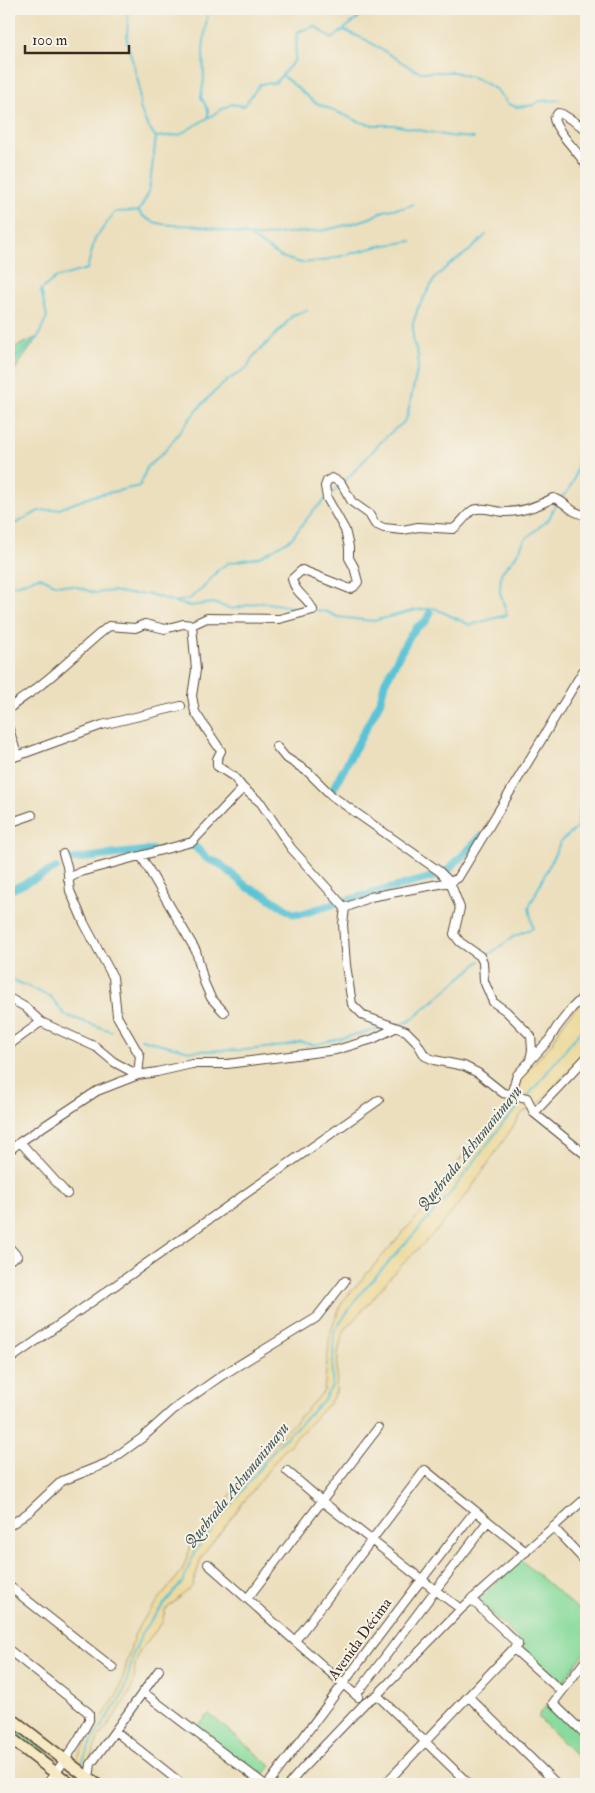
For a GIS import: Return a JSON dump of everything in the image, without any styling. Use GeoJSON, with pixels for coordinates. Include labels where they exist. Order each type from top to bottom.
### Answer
{"type":"FeatureCollection","features":[{"type":"Feature","properties":{"kind":"main road"},"geometry":{"type":"LineString","coordinates":[[9,1717],[90,1779]]}},
{"type":"Feature","properties":{"kind":"main road"},"geometry":{"type":"LineString","coordinates":[[9,1737],[63,1779]]}},
{"type":"Feature","properties":{"kind":"street"},"geometry":{"type":"LineString","coordinates":[[586,129],[562,114],[558,113],[554,119],[558,128],[582,157],[586,165]]}},
{"type":"Feature","properties":{"kind":"street"},"geometry":{"type":"LineString","coordinates":[[9,709],[13,704],[43,684],[88,642],[109,626],[135,628],[146,624],[165,629],[183,624],[192,625],[207,618],[279,618],[306,613],[313,610],[310,603],[296,591],[292,579],[302,570],[350,589],[354,587],[358,582],[354,567],[349,558],[349,547],[345,530],[327,498],[327,480],[332,478],[341,483],[352,502],[369,514],[376,524],[390,529],[403,530],[418,527],[453,529],[473,510],[483,509],[507,512],[522,510],[538,506],[553,498],[563,502],[577,514],[586,515]]}},
{"type":"Feature","properties":{"kind":"street"},"geometry":{"type":"LineString","coordinates":[[192,625],[196,670],[192,696],[195,712],[221,751],[217,759],[217,766],[234,776],[243,788],[261,803],[291,848],[345,908],[344,940],[352,1004],[364,1016],[406,1031],[416,1041],[424,1056],[464,1066],[478,1073],[503,1092],[527,1098],[534,1113],[586,1155]]}},
{"type":"Feature","properties":{"kind":"street"},"geometry":{"type":"LineString","coordinates":[[345,908],[370,897],[450,882],[458,878],[583,671]]}},
{"type":"Feature","properties":{"kind":"street"},"geometry":{"type":"LineString","coordinates":[[9,759],[102,725],[182,706]]}},
{"type":"Feature","properties":{"kind":"street"},"geometry":{"type":"LineString","coordinates":[[9,729],[17,755]]}},
{"type":"Feature","properties":{"kind":"street"},"geometry":{"type":"LineString","coordinates":[[276,746],[285,757],[308,772],[332,796],[439,871],[450,882],[460,908],[454,934],[460,942],[480,956],[484,981],[493,1002],[506,1011],[531,1036],[532,1050],[530,1060]]}},
{"type":"Feature","properties":{"kind":"street"},"geometry":{"type":"LineString","coordinates":[[68,879],[80,872],[192,842],[243,788]]}},
{"type":"Feature","properties":{"kind":"street"},"geometry":{"type":"LineString","coordinates":[[9,823],[32,814]]}},
{"type":"Feature","properties":{"kind":"street"},"geometry":{"type":"LineString","coordinates":[[63,854],[67,866],[70,891],[84,923],[113,977],[118,1016],[140,1056],[138,1075]]}},
{"type":"Feature","properties":{"kind":"street"},"geometry":{"type":"LineString","coordinates":[[141,856],[196,951],[204,982],[212,998],[224,1012]]}},
{"type":"Feature","properties":{"kind":"street"},"geometry":{"type":"LineString","coordinates":[[511,1095],[517,1075],[549,1040],[572,1008],[586,994]]}},
{"type":"Feature","properties":{"kind":"street"},"geometry":{"type":"LineString","coordinates":[[9,998],[25,1007],[41,1022],[96,1047],[114,1062],[138,1075]]}},
{"type":"Feature","properties":{"kind":"street"},"geometry":{"type":"LineString","coordinates":[[9,1045],[41,1022]]}},
{"type":"Feature","properties":{"kind":"street"},"geometry":{"type":"LineString","coordinates":[[9,1151],[97,1091],[138,1075],[192,1064],[227,1064],[336,1050],[373,1039],[395,1028]]}},
{"type":"Feature","properties":{"kind":"street"},"geometry":{"type":"LineString","coordinates":[[534,1113],[586,1058]]}},
{"type":"Feature","properties":{"kind":"street"},"geometry":{"type":"LineString","coordinates":[[9,1360],[380,1100]]}},
{"type":"Feature","properties":{"kind":"street"},"geometry":{"type":"LineString","coordinates":[[20,1142],[67,1194]]}},
{"type":"Feature","properties":{"kind":"street"},"geometry":{"type":"LineString","coordinates":[[9,1247],[16,1256],[9,1260]]}},
{"type":"Feature","properties":{"kind":"street"},"geometry":{"type":"LineString","coordinates":[[9,1526],[29,1512],[62,1481],[108,1463],[142,1438],[173,1410],[214,1381],[316,1318],[345,1281]]}},
{"type":"Feature","properties":{"kind":"street"},"geometry":{"type":"LineString","coordinates":[[247,1598],[323,1502],[378,1428]]}},
{"type":"Feature","properties":{"kind":"street"},"geometry":{"type":"LineString","coordinates":[[295,1641],[426,1470],[526,1552]]}},
{"type":"Feature","properties":{"kind":"street"},"geometry":{"type":"LineString","coordinates":[[287,1471],[323,1502],[461,1609]]}},
{"type":"Feature","properties":{"kind":"street"},"geometry":{"type":"LineString","coordinates":[[289,1784],[365,1703],[377,1695],[461,1609],[586,1498]]}},
{"type":"Feature","properties":{"kind":"street","name":"Avenida Décima"},"geometry":{"type":"LineString","coordinates":[[268,1784],[475,1510]]}},
{"type":"Feature","properties":{"kind":"street","name":"Avenida Décima"},"geometry":{"type":"LineString","coordinates":[[356,1694],[488,1521]]}},
{"type":"Feature","properties":{"kind":"street"},"geometry":{"type":"LineString","coordinates":[[553,1528],[586,1562]]}},
{"type":"Feature","properties":{"kind":"street"},"geometry":{"type":"LineString","coordinates":[[208,1564],[365,1703]]}},
{"type":"Feature","properties":{"kind":"street"},"geometry":{"type":"LineString","coordinates":[[9,1586],[114,1668]]}},
{"type":"Feature","properties":{"kind":"street"},"geometry":{"type":"LineString","coordinates":[[385,1784],[518,1644],[472,1600]]}},
{"type":"Feature","properties":{"kind":"street"},"geometry":{"type":"LineString","coordinates":[[514,1649],[562,1691]]}},
{"type":"Feature","properties":{"kind":"street"},"geometry":{"type":"LineString","coordinates":[[9,1650],[89,1713],[89,1720],[63,1779],[47,1784]]}},
{"type":"Feature","properties":{"kind":"street"},"geometry":{"type":"LineString","coordinates":[[586,1660],[553,1703],[586,1735]]}},
{"type":"Feature","properties":{"kind":"street"},"geometry":{"type":"LineString","coordinates":[[90,1779],[91,1764],[159,1670]]}},
{"type":"Feature","properties":{"kind":"street"},"geometry":{"type":"LineString","coordinates":[[143,1692],[264,1784]]}},
{"type":"Feature","properties":{"kind":"street"},"geometry":{"type":"LineString","coordinates":[[377,1695],[469,1784]]}},
{"type":"Feature","properties":{"kind":"street"},"geometry":{"type":"LineString","coordinates":[[469,1697],[557,1784]]}},
{"type":"Feature","properties":{"kind":"street"},"geometry":{"type":"LineString","coordinates":[[115,1732],[182,1784]]}},
{"type":"Feature","properties":{"kind":"green space"},"geometry":{"type":"Polygon","coordinates":[[[38,337],[9,378],[9,350],[38,337]]]}},
{"type":"Feature","properties":{"kind":"green space"},"geometry":{"type":"Polygon","coordinates":[[[521,1560],[586,1616],[586,1651],[560,1686],[520,1649],[524,1645],[478,1600],[521,1560]]]}},
{"type":"Feature","properties":{"kind":"green space"},"geometry":{"type":"Polygon","coordinates":[[[548,1703],[586,1741],[586,1766],[538,1717],[548,1703]]]}},
{"type":"Feature","properties":{"kind":"green space"},"geometry":{"type":"Polygon","coordinates":[[[209,1714],[271,1766],[261,1778],[196,1728],[209,1714]]]}},
{"type":"Feature","properties":{"kind":"green space"},"geometry":{"type":"Polygon","coordinates":[[[9,1721],[57,1760],[54,1764],[51,1765],[9,1732],[9,1721]]]}},
{"type":"Feature","properties":{"kind":"sand"},"geometry":{"type":"Polygon","coordinates":[[[586,998],[586,1051],[536,1107],[523,1112],[470,1190],[441,1226],[392,1275],[343,1331],[338,1354],[336,1392],[330,1402],[280,1455],[202,1556],[192,1587],[165,1610],[162,1623],[140,1650],[135,1665],[134,1682],[128,1697],[98,1739],[86,1768],[76,1760],[119,1692],[134,1636],[141,1622],[182,1571],[191,1546],[254,1465],[324,1391],[330,1333],[342,1302],[428,1204],[462,1157],[511,1102],[522,1076],[553,1042],[560,1028],[586,998]]]}},
{"type":"Feature","properties":{"kind":"waterway"},"geometry":{"type":"LineString","coordinates":[[208,9],[203,49],[204,80],[201,97],[208,110],[208,116]]}},
{"type":"Feature","properties":{"kind":"waterway"},"geometry":{"type":"LineString","coordinates":[[9,364],[38,337],[47,317],[41,290],[55,278],[87,269],[95,239],[115,212],[139,211],[149,192],[156,137],[179,135],[231,104],[244,106],[260,84],[275,83],[295,60],[297,32],[315,26],[332,39],[367,9]]}},
{"type":"Feature","properties":{"kind":"waterway"},"geometry":{"type":"LineString","coordinates":[[128,10],[127,41],[139,85],[140,108],[146,123],[155,136]]}},
{"type":"Feature","properties":{"kind":"waterway"},"geometry":{"type":"LineString","coordinates":[[344,30],[366,40],[421,72],[454,72],[475,78],[497,90],[508,104],[517,107],[533,105],[540,101],[559,100]]}},
{"type":"Feature","properties":{"kind":"waterway"},"geometry":{"type":"LineString","coordinates":[[282,75],[314,102],[360,122],[374,125],[394,125],[449,136],[474,138]]}},
{"type":"Feature","properties":{"kind":"waterway"},"geometry":{"type":"LineString","coordinates":[[9,184],[12,196],[11,232],[9,234]]}},
{"type":"Feature","properties":{"kind":"waterway"},"geometry":{"type":"LineString","coordinates":[[139,212],[152,221],[159,223],[199,226],[262,236],[324,230],[413,204]]}},
{"type":"Feature","properties":{"kind":"waterway"},"geometry":{"type":"LineString","coordinates":[[343,482],[386,436],[403,423],[407,417],[418,366],[418,355],[413,341],[413,323],[418,308],[436,277],[486,235]]}},
{"type":"Feature","properties":{"kind":"waterway"},"geometry":{"type":"LineString","coordinates":[[251,237],[281,257],[301,263],[322,261],[380,246],[412,241]]}},
{"type":"Feature","properties":{"kind":"waterway"},"geometry":{"type":"LineString","coordinates":[[9,527],[39,511],[59,509],[93,496],[140,486],[147,467],[164,452],[196,411],[213,393],[228,380],[247,368],[253,357],[293,315],[307,310]]}},
{"type":"Feature","properties":{"kind":"waterway"},"geometry":{"type":"LineString","coordinates":[[560,498],[566,493],[574,479],[581,435],[586,433]]}},
{"type":"Feature","properties":{"kind":"waterway"},"geometry":{"type":"LineString","coordinates":[[329,496],[340,486]]}},
{"type":"Feature","properties":{"kind":"waterway"},"geometry":{"type":"LineString","coordinates":[[9,584],[21,584],[40,577],[55,584],[74,586],[95,593],[112,591],[129,594],[149,594],[174,602],[189,599],[202,589],[218,570],[228,563],[260,557],[291,539],[313,511],[326,499]]}},
{"type":"Feature","properties":{"kind":"waterway"},"geometry":{"type":"LineString","coordinates":[[316,610],[338,617],[373,621],[416,610],[434,608],[470,625],[507,615],[500,592],[501,573],[516,556],[525,539],[549,519],[557,501]]}},
{"type":"Feature","properties":{"kind":"waterway"},"geometry":{"type":"LineString","coordinates":[[176,603],[190,606],[213,603],[232,609],[261,602],[306,609]]}},
{"type":"Feature","properties":{"kind":"waterway"},"geometry":{"type":"LineString","coordinates":[[332,791],[380,702],[385,682],[409,637],[417,627],[426,621],[430,613]]}},
{"type":"Feature","properties":{"kind":"waterway"},"geometry":{"type":"LineString","coordinates":[[484,958],[513,937],[533,928],[529,907],[561,841],[576,829],[581,802],[586,792]]}},
{"type":"Feature","properties":{"kind":"waterway"},"geometry":{"type":"LineString","coordinates":[[183,844],[194,846],[208,859],[220,864],[247,887],[265,895],[292,913],[301,914],[444,874],[481,837]]}},
{"type":"Feature","properties":{"kind":"waterway"},"geometry":{"type":"LineString","coordinates":[[74,859],[152,850]]}},
{"type":"Feature","properties":{"kind":"waterway"},"geometry":{"type":"LineString","coordinates":[[9,891],[56,868]]}},
{"type":"Feature","properties":{"kind":"waterway"},"geometry":{"type":"LineString","coordinates":[[398,1025],[410,1021],[480,961]]}},
{"type":"Feature","properties":{"kind":"waterway"},"geometry":{"type":"LineString","coordinates":[[9,978],[51,997],[65,1015],[111,1031]]}},
{"type":"Feature","properties":{"kind":"waterway","name":"Quebrada Achumanimayu"},"geometry":{"type":"LineString","coordinates":[[528,1096],[586,1024]]}},
{"type":"Feature","properties":{"kind":"waterway"},"geometry":{"type":"LineString","coordinates":[[141,1039],[190,1051],[245,1050],[285,1046],[301,1042],[313,1045],[388,1027]]}},
{"type":"Feature","properties":{"kind":"waterway","name":"Quebrada Achumanimayu"},"geometry":{"type":"LineString","coordinates":[[80,1766],[93,1739],[124,1693],[134,1652],[144,1629],[183,1581],[195,1551],[278,1445],[323,1401],[332,1386],[334,1332],[359,1295],[450,1194],[504,1122],[525,1100]]}}]}
